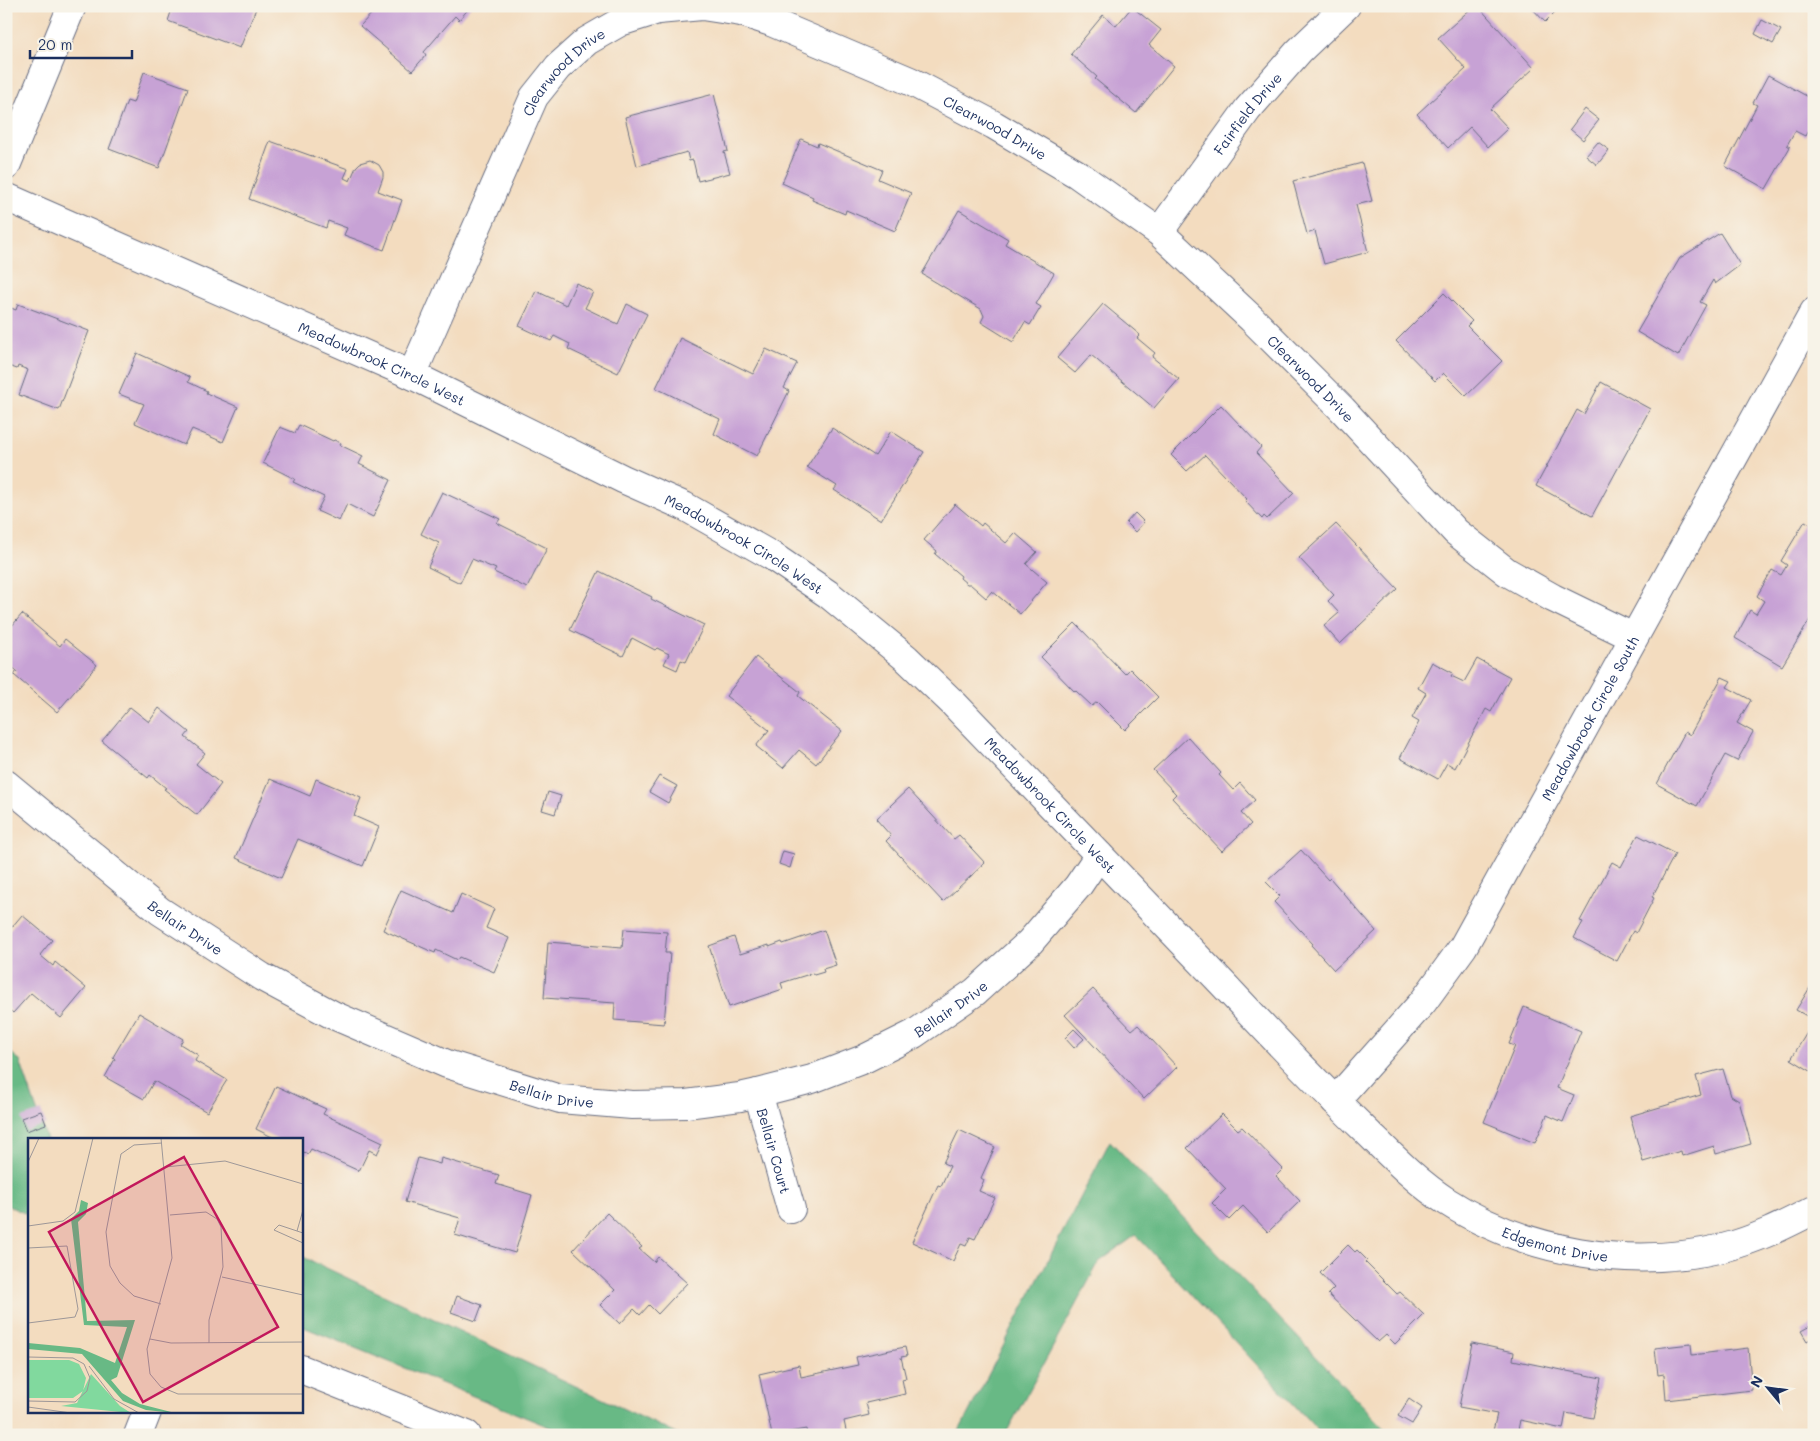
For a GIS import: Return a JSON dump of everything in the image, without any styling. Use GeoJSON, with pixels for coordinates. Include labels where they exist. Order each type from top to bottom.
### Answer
{"type":"FeatureCollection","features":[{"type":"Feature","properties":{"kind":"street"},"geometry":{"type":"LineString","coordinates":[[6,166],[72,6]]}},
{"type":"Feature","properties":{"kind":"street","name":"Clearwood Drive"},"geometry":{"type":"LineString","coordinates":[[412,375],[534,97],[558,66],[587,41],[620,22],[658,10],[702,6],[741,12],[771,22],[910,80],[994,124],[1077,174],[1159,232],[1252,319],[1335,402],[1456,532],[1508,572],[1554,598],[1633,637]]}},
{"type":"Feature","properties":{"kind":"street","name":"Fairfield Drive"},"geometry":{"type":"LineString","coordinates":[[1159,232],[1248,109],[1299,50],[1346,6]]}},
{"type":"Feature","properties":{"kind":"street","name":"Meadowbrook Circle West"},"geometry":{"type":"LineString","coordinates":[[6,197],[412,375],[623,479],[684,506],[772,556],[828,594],[906,658],[927,678],[1335,1101]]}},
{"type":"Feature","properties":{"kind":"street","name":"Meadowbrook Circle South"},"geometry":{"type":"LineString","coordinates":[[1335,1101],[1423,1002],[1463,947],[1814,312]]}},
{"type":"Feature","properties":{"kind":"street","name":"Bellair Drive"},"geometry":{"type":"LineString","coordinates":[[6,784],[160,911],[262,977],[333,1015],[447,1064],[560,1099],[632,1105],[686,1104],[758,1093],[812,1079],[864,1059],[914,1034],[975,992],[1030,942],[1078,886],[1099,855]]}},
{"type":"Feature","properties":{"kind":"street","name":"Bellair Court"},"geometry":{"type":"LineString","coordinates":[[758,1093],[791,1209]]}},
{"type":"Feature","properties":{"kind":"street","name":"Edgemont Drive"},"geometry":{"type":"LineString","coordinates":[[1335,1101],[1406,1171],[1445,1200],[1496,1228],[1532,1242],[1580,1253],[1628,1258],[1665,1257],[1724,1248],[1782,1228],[1814,1210]]}},
{"type":"Feature","properties":{"kind":"street"},"geometry":{"type":"LineString","coordinates":[[302,1369],[467,1435]]}},
{"type":"Feature","properties":{"kind":"street"},"geometry":{"type":"LineString","coordinates":[[138,1435],[146,1414]]}},
{"type":"Feature","properties":{"kind":"green space"},"geometry":{"type":"Polygon","coordinates":[[[6,1048],[20,1061],[46,1138],[28,1138],[28,1215],[6,1205],[6,1048]]]}},
{"type":"Feature","properties":{"kind":"green space"},"geometry":{"type":"Polygon","coordinates":[[[1110,1141],[1391,1435],[1322,1435],[1136,1235],[1099,1262],[1005,1435],[957,1435],[1110,1141]]]}},
{"type":"Feature","properties":{"kind":"green space"},"geometry":{"type":"Polygon","coordinates":[[[302,1256],[679,1435],[569,1435],[302,1326],[302,1256]]]}},
{"type":"Feature","properties":{"kind":"building"},"geometry":{"type":"Polygon","coordinates":[[[173,6],[257,6],[240,48],[168,21],[173,6]]]}},
{"type":"Feature","properties":{"kind":"building"},"geometry":{"type":"Polygon","coordinates":[[[370,6],[471,6],[459,20],[455,16],[424,52],[426,55],[412,71],[360,26],[375,10],[370,6]]]}},
{"type":"Feature","properties":{"kind":"building"},"geometry":{"type":"Polygon","coordinates":[[[1474,6],[1478,6],[1534,68],[1490,109],[1508,128],[1488,147],[1470,127],[1448,148],[1417,114],[1466,69],[1438,38],[1474,6]]]}},
{"type":"Feature","properties":{"kind":"building"},"geometry":{"type":"Polygon","coordinates":[[[1530,6],[1561,6],[1545,22],[1530,6]]]}},
{"type":"Feature","properties":{"kind":"building"},"geometry":{"type":"Polygon","coordinates":[[[1132,7],[1161,30],[1149,45],[1174,66],[1136,113],[1095,79],[1097,77],[1071,54],[1103,15],[1116,26],[1132,7]]]}},
{"type":"Feature","properties":{"kind":"building"},"geometry":{"type":"Polygon","coordinates":[[[1762,20],[1781,30],[1773,44],[1755,34],[1762,20]]]}},
{"type":"Feature","properties":{"kind":"building"},"geometry":{"type":"Polygon","coordinates":[[[144,72],[188,88],[159,168],[109,149],[127,101],[133,103],[144,72]]]}},
{"type":"Feature","properties":{"kind":"building"},"geometry":{"type":"Polygon","coordinates":[[[1768,75],[1814,100],[1814,120],[1805,136],[1795,131],[1787,145],[1790,147],[1766,189],[1725,166],[1757,105],[1753,103],[1768,75]]]}},
{"type":"Feature","properties":{"kind":"building"},"geometry":{"type":"Polygon","coordinates":[[[714,94],[728,151],[724,152],[730,173],[698,181],[693,160],[689,161],[687,152],[637,166],[625,117],[714,94]]]}},
{"type":"Feature","properties":{"kind":"building"},"geometry":{"type":"Polygon","coordinates":[[[1585,109],[1599,120],[1583,140],[1570,129],[1585,109]]]}},
{"type":"Feature","properties":{"kind":"building"},"geometry":{"type":"Polygon","coordinates":[[[801,139],[817,146],[818,143],[882,170],[878,179],[911,193],[895,231],[846,210],[845,214],[812,200],[813,197],[782,183],[801,139]]]}},
{"type":"Feature","properties":{"kind":"building"},"geometry":{"type":"Polygon","coordinates":[[[270,141],[348,169],[344,178],[350,181],[356,167],[360,163],[370,160],[379,165],[383,172],[383,177],[378,191],[402,200],[384,250],[344,235],[347,228],[328,221],[326,228],[249,199],[270,141]]]}},
{"type":"Feature","properties":{"kind":"building"},"geometry":{"type":"Polygon","coordinates":[[[1598,142],[1609,150],[1597,165],[1586,156],[1598,142]]]}},
{"type":"Feature","properties":{"kind":"building"},"geometry":{"type":"Polygon","coordinates":[[[1362,163],[1372,201],[1356,205],[1368,252],[1324,264],[1315,231],[1307,234],[1293,181],[1362,163]]]}},
{"type":"Feature","properties":{"kind":"building"},"geometry":{"type":"Polygon","coordinates":[[[959,210],[1008,239],[1005,244],[1054,273],[1036,304],[1041,307],[1030,325],[1025,322],[1013,342],[981,322],[984,316],[981,309],[922,274],[959,210]]]}},
{"type":"Feature","properties":{"kind":"building"},"geometry":{"type":"Polygon","coordinates":[[[1720,233],[1740,265],[1715,284],[1713,280],[1700,302],[1706,305],[1678,356],[1637,332],[1680,258],[1720,233]]]}},
{"type":"Feature","properties":{"kind":"building"},"geometry":{"type":"Polygon","coordinates":[[[576,283],[593,292],[585,308],[618,324],[627,304],[647,314],[618,373],[568,349],[570,344],[554,336],[551,341],[519,326],[536,291],[566,305],[576,283]]]}},
{"type":"Feature","properties":{"kind":"building"},"geometry":{"type":"Polygon","coordinates":[[[1444,293],[1472,321],[1467,326],[1502,361],[1466,396],[1443,373],[1435,381],[1396,341],[1444,293]]]}},
{"type":"Feature","properties":{"kind":"building"},"geometry":{"type":"Polygon","coordinates":[[[18,304],[89,331],[59,410],[19,395],[28,370],[18,366],[17,369],[6,365],[6,306],[16,310],[18,304]]]}},
{"type":"Feature","properties":{"kind":"building"},"geometry":{"type":"Polygon","coordinates":[[[1103,304],[1140,335],[1137,338],[1155,353],[1152,357],[1179,379],[1154,408],[1091,355],[1075,373],[1057,358],[1103,304]]]}},
{"type":"Feature","properties":{"kind":"building"},"geometry":{"type":"Polygon","coordinates":[[[680,338],[753,374],[766,349],[797,363],[784,388],[789,391],[757,456],[714,434],[720,419],[656,388],[680,338]]]}},
{"type":"Feature","properties":{"kind":"building"},"geometry":{"type":"Polygon","coordinates":[[[137,353],[190,377],[188,382],[207,391],[206,393],[238,407],[223,442],[192,429],[184,445],[135,423],[144,404],[119,394],[137,353]]]}},
{"type":"Feature","properties":{"kind":"building"},"geometry":{"type":"Polygon","coordinates":[[[1601,382],[1650,409],[1592,516],[1536,486],[1577,410],[1584,414],[1601,382]]]}},
{"type":"Feature","properties":{"kind":"building"},"geometry":{"type":"Polygon","coordinates":[[[1221,405],[1261,447],[1256,453],[1294,493],[1267,519],[1264,516],[1262,519],[1245,501],[1247,499],[1205,455],[1187,471],[1171,455],[1221,405]]]}},
{"type":"Feature","properties":{"kind":"building"},"geometry":{"type":"Polygon","coordinates":[[[299,425],[341,443],[340,445],[363,456],[359,464],[391,480],[373,517],[347,504],[339,521],[317,511],[324,497],[293,482],[295,479],[263,463],[280,427],[295,433],[299,425]]]}},
{"type":"Feature","properties":{"kind":"building"},"geometry":{"type":"Polygon","coordinates":[[[832,428],[875,456],[891,431],[924,452],[881,520],[834,490],[837,486],[807,467],[832,428]]]}},
{"type":"Feature","properties":{"kind":"building"},"geometry":{"type":"Polygon","coordinates":[[[442,492],[500,519],[497,523],[547,548],[527,588],[494,572],[496,569],[472,559],[460,583],[428,567],[439,543],[421,534],[442,492]]]}},
{"type":"Feature","properties":{"kind":"building"},"geometry":{"type":"Polygon","coordinates":[[[955,504],[981,526],[983,523],[1006,543],[1015,533],[1037,552],[1026,564],[1047,582],[1020,614],[992,591],[986,598],[970,584],[967,584],[960,578],[961,576],[935,554],[937,551],[924,540],[955,504]]]}},
{"type":"Feature","properties":{"kind":"building"},"geometry":{"type":"Polygon","coordinates":[[[1135,513],[1144,522],[1135,532],[1126,523],[1135,513]]]}},
{"type":"Feature","properties":{"kind":"building"},"geometry":{"type":"Polygon","coordinates":[[[1805,521],[1814,526],[1812,534],[1814,535],[1814,613],[1782,666],[1735,638],[1750,610],[1756,614],[1764,601],[1757,596],[1772,570],[1781,575],[1787,565],[1781,561],[1805,521]]]}},
{"type":"Feature","properties":{"kind":"building"},"geometry":{"type":"Polygon","coordinates":[[[1336,524],[1398,589],[1340,644],[1324,626],[1339,613],[1328,601],[1334,595],[1299,558],[1336,524]]]}},
{"type":"Feature","properties":{"kind":"building"},"geometry":{"type":"Polygon","coordinates":[[[599,571],[704,625],[686,662],[681,660],[677,670],[664,664],[669,654],[657,648],[655,650],[632,638],[623,656],[570,630],[599,571]]]}},
{"type":"Feature","properties":{"kind":"building"},"geometry":{"type":"Polygon","coordinates":[[[22,614],[60,646],[65,639],[97,665],[57,712],[14,675],[17,671],[6,662],[6,633],[22,614]]]}},
{"type":"Feature","properties":{"kind":"building"},"geometry":{"type":"Polygon","coordinates":[[[1075,623],[1125,674],[1130,669],[1158,697],[1125,730],[1097,702],[1092,706],[1075,692],[1041,657],[1075,623]]]}},
{"type":"Feature","properties":{"kind":"building"},"geometry":{"type":"Polygon","coordinates":[[[756,657],[800,692],[798,696],[842,731],[816,764],[799,750],[783,768],[756,746],[769,730],[726,696],[756,657]]]}},
{"type":"Feature","properties":{"kind":"building"},"geometry":{"type":"Polygon","coordinates":[[[1477,659],[1510,677],[1491,712],[1486,709],[1455,768],[1447,763],[1438,779],[1400,758],[1419,722],[1412,718],[1426,693],[1418,688],[1432,662],[1453,673],[1451,676],[1464,682],[1477,659]]]}},
{"type":"Feature","properties":{"kind":"building"},"geometry":{"type":"Polygon","coordinates":[[[1722,677],[1731,681],[1727,687],[1751,700],[1737,723],[1753,732],[1737,761],[1725,755],[1697,806],[1657,784],[1685,732],[1690,735],[1722,677]]]}},
{"type":"Feature","properties":{"kind":"building"},"geometry":{"type":"Polygon","coordinates":[[[130,707],[149,722],[159,708],[189,732],[185,737],[205,753],[196,764],[221,784],[197,815],[164,789],[166,788],[150,775],[148,778],[102,741],[130,707]]]}},
{"type":"Feature","properties":{"kind":"building"},"geometry":{"type":"Polygon","coordinates":[[[1188,737],[1221,773],[1219,775],[1233,790],[1240,783],[1255,800],[1241,813],[1251,824],[1222,851],[1172,798],[1176,794],[1153,770],[1188,737]]]}},
{"type":"Feature","properties":{"kind":"building"},"geometry":{"type":"Polygon","coordinates":[[[659,776],[677,786],[668,803],[649,792],[659,776]]]}},
{"type":"Feature","properties":{"kind":"building"},"geometry":{"type":"Polygon","coordinates":[[[270,779],[310,796],[316,779],[361,798],[354,816],[379,827],[363,866],[298,839],[281,878],[236,858],[270,779]]]}},
{"type":"Feature","properties":{"kind":"building"},"geometry":{"type":"Polygon","coordinates":[[[908,789],[954,839],[959,835],[985,863],[943,902],[886,841],[891,836],[876,819],[908,789]]]}},
{"type":"Feature","properties":{"kind":"building"},"geometry":{"type":"Polygon","coordinates":[[[548,792],[561,796],[555,814],[542,810],[548,792]]]}},
{"type":"Feature","properties":{"kind":"building"},"geometry":{"type":"Polygon","coordinates":[[[1638,835],[1675,854],[1652,897],[1654,898],[1636,933],[1633,931],[1617,961],[1574,938],[1583,922],[1580,921],[1612,862],[1621,867],[1638,835]]]}},
{"type":"Feature","properties":{"kind":"building"},"geometry":{"type":"Polygon","coordinates":[[[1301,850],[1328,880],[1330,878],[1376,931],[1334,970],[1274,902],[1280,896],[1266,882],[1301,850]]]}},
{"type":"Feature","properties":{"kind":"building"},"geometry":{"type":"Polygon","coordinates":[[[783,851],[794,854],[790,868],[779,864],[783,851]]]}},
{"type":"Feature","properties":{"kind":"building"},"geometry":{"type":"Polygon","coordinates":[[[401,890],[453,913],[461,894],[494,909],[486,928],[509,938],[494,972],[459,957],[457,960],[436,950],[435,953],[383,930],[401,890]]]}},
{"type":"Feature","properties":{"kind":"building"},"geometry":{"type":"Polygon","coordinates":[[[22,915],[52,940],[40,955],[53,966],[55,962],[86,988],[61,1018],[31,993],[13,1013],[6,1007],[8,988],[6,987],[6,934],[22,915]]]}},
{"type":"Feature","properties":{"kind":"building"},"geometry":{"type":"Polygon","coordinates":[[[624,929],[667,932],[665,953],[670,953],[664,1024],[614,1020],[615,1003],[544,998],[548,942],[622,948],[624,929]]]}},
{"type":"Feature","properties":{"kind":"building"},"geometry":{"type":"Polygon","coordinates":[[[824,930],[836,965],[823,969],[824,972],[814,975],[813,973],[781,983],[783,989],[729,1007],[709,946],[734,937],[740,954],[769,945],[769,947],[782,942],[783,944],[824,930]]]}},
{"type":"Feature","properties":{"kind":"building"},"geometry":{"type":"Polygon","coordinates":[[[1814,981],[1814,1020],[1796,1010],[1814,981]]]}},
{"type":"Feature","properties":{"kind":"building"},"geometry":{"type":"Polygon","coordinates":[[[1093,989],[1132,1030],[1138,1025],[1177,1067],[1144,1099],[1065,1015],[1093,989]]]}},
{"type":"Feature","properties":{"kind":"building"},"geometry":{"type":"Polygon","coordinates":[[[1524,1007],[1581,1031],[1557,1088],[1574,1095],[1563,1122],[1547,1115],[1535,1143],[1484,1122],[1515,1046],[1509,1044],[1524,1007]]]}},
{"type":"Feature","properties":{"kind":"building"},"geometry":{"type":"Polygon","coordinates":[[[139,1013],[183,1039],[180,1044],[198,1055],[195,1061],[227,1080],[207,1112],[154,1081],[144,1099],[105,1077],[115,1059],[113,1057],[139,1013]]]}},
{"type":"Feature","properties":{"kind":"building"},"geometry":{"type":"Polygon","coordinates":[[[1814,1021],[1814,1073],[1791,1059],[1814,1021]]]}},
{"type":"Feature","properties":{"kind":"building"},"geometry":{"type":"Polygon","coordinates":[[[1074,1029],[1084,1039],[1074,1048],[1065,1038],[1074,1029]]]}},
{"type":"Feature","properties":{"kind":"building"},"geometry":{"type":"Polygon","coordinates":[[[1723,1069],[1731,1096],[1739,1101],[1751,1144],[1716,1154],[1714,1146],[1682,1156],[1681,1151],[1643,1162],[1630,1116],[1701,1095],[1696,1076],[1723,1069]]]}},
{"type":"Feature","properties":{"kind":"building"},"geometry":{"type":"Polygon","coordinates":[[[276,1086],[326,1109],[323,1114],[383,1142],[377,1154],[369,1150],[359,1171],[311,1149],[308,1154],[302,1151],[302,1138],[274,1138],[256,1129],[276,1086]]]}},
{"type":"Feature","properties":{"kind":"building"},"geometry":{"type":"Polygon","coordinates":[[[41,1111],[46,1124],[26,1131],[21,1118],[41,1111]]]}},
{"type":"Feature","properties":{"kind":"building"},"geometry":{"type":"Polygon","coordinates":[[[1222,1114],[1238,1130],[1242,1127],[1283,1169],[1276,1176],[1300,1201],[1268,1232],[1243,1206],[1229,1220],[1212,1203],[1226,1189],[1187,1148],[1222,1114]]]}},
{"type":"Feature","properties":{"kind":"building"},"geometry":{"type":"Polygon","coordinates":[[[959,1130],[995,1147],[981,1178],[984,1180],[979,1191],[995,1198],[975,1239],[970,1237],[966,1246],[961,1244],[953,1261],[912,1242],[938,1185],[941,1186],[950,1166],[943,1163],[959,1130]]]}},
{"type":"Feature","properties":{"kind":"building"},"geometry":{"type":"Polygon","coordinates":[[[418,1158],[440,1164],[441,1158],[499,1175],[496,1184],[532,1195],[515,1253],[455,1235],[460,1218],[405,1202],[418,1158]]]}},
{"type":"Feature","properties":{"kind":"building"},"geometry":{"type":"Polygon","coordinates":[[[607,1213],[642,1247],[639,1249],[654,1262],[658,1257],[687,1283],[658,1314],[649,1305],[640,1315],[634,1309],[620,1324],[600,1305],[615,1290],[573,1250],[607,1213]]]}},
{"type":"Feature","properties":{"kind":"building"},"geometry":{"type":"Polygon","coordinates":[[[1348,1245],[1355,1252],[1357,1250],[1367,1260],[1365,1262],[1397,1294],[1400,1292],[1424,1315],[1395,1344],[1386,1335],[1378,1342],[1328,1294],[1334,1288],[1320,1273],[1348,1245]]]}},
{"type":"Feature","properties":{"kind":"building"},"geometry":{"type":"Polygon","coordinates":[[[457,1296],[482,1305],[476,1321],[451,1312],[457,1296]]]}},
{"type":"Feature","properties":{"kind":"building"},"geometry":{"type":"Polygon","coordinates":[[[1814,1324],[1814,1337],[1807,1341],[1801,1331],[1814,1324]]]}},
{"type":"Feature","properties":{"kind":"building"},"geometry":{"type":"Polygon","coordinates":[[[1472,1343],[1514,1352],[1513,1360],[1601,1378],[1593,1418],[1566,1413],[1563,1429],[1520,1420],[1517,1435],[1492,1435],[1497,1414],[1459,1407],[1472,1343]]]}},
{"type":"Feature","properties":{"kind":"building"},"geometry":{"type":"Polygon","coordinates":[[[1691,1344],[1692,1355],[1748,1348],[1752,1390],[1666,1400],[1664,1374],[1658,1375],[1655,1348],[1691,1344]]]}},
{"type":"Feature","properties":{"kind":"building"},"geometry":{"type":"Polygon","coordinates":[[[905,1347],[907,1356],[901,1357],[906,1378],[902,1379],[905,1394],[866,1403],[869,1415],[844,1421],[847,1435],[807,1435],[806,1429],[772,1435],[759,1374],[799,1365],[801,1377],[858,1365],[856,1357],[905,1347]]]}},
{"type":"Feature","properties":{"kind":"building"},"geometry":{"type":"Polygon","coordinates":[[[1409,1399],[1422,1408],[1412,1424],[1398,1416],[1409,1399]]]}}]}
